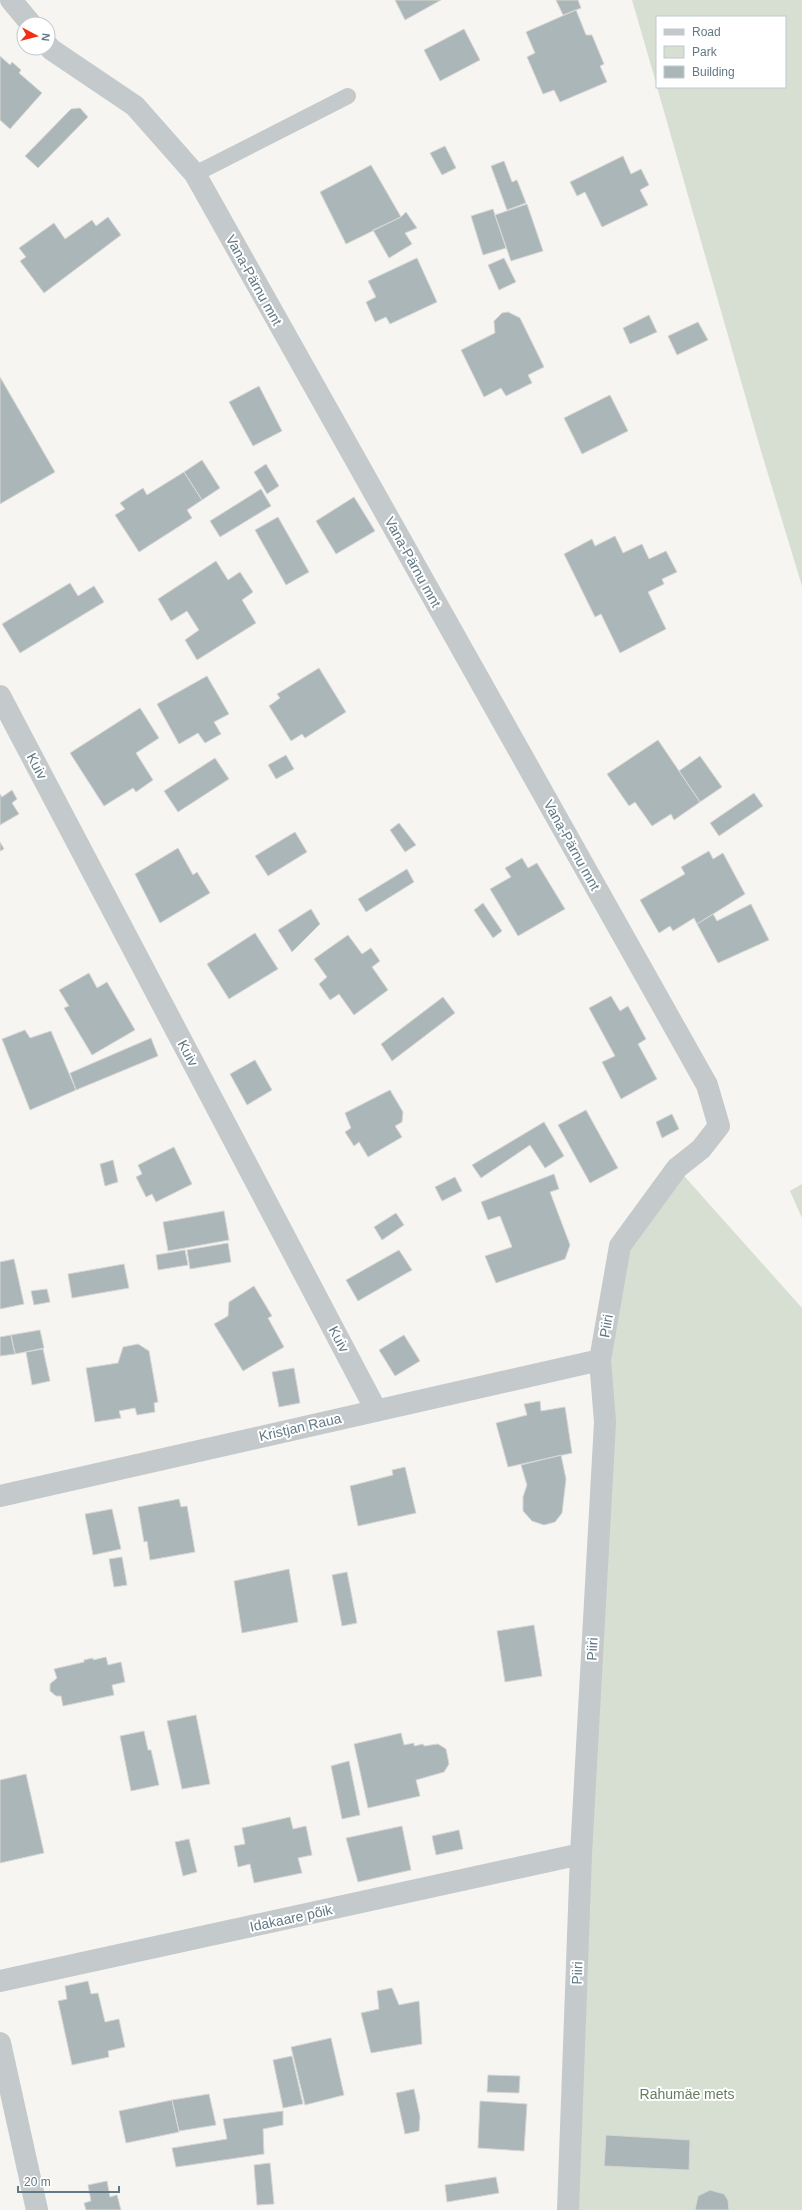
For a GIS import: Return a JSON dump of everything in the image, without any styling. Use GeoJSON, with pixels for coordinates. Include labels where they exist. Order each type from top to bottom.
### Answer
{"type":"FeatureCollection","features":[{"type":"Feature","properties":{"kind":"street"},"geometry":{"type":"LineString","coordinates":[[11,0],[24,16]]}},
{"type":"Feature","properties":{"kind":"street","name":"Vana-Pärnu mnt"},"geometry":{"type":"LineString","coordinates":[[56,53],[135,106],[195,174],[707,1085],[719,1126]]}},
{"type":"Feature","properties":{"kind":"street","name":"Kuiv"},"geometry":{"type":"LineString","coordinates":[[0,696],[376,1410]]}},
{"type":"Feature","properties":{"kind":"street","name":"Piiri"},"geometry":{"type":"LineString","coordinates":[[568,2210],[581,1854],[605,1422],[600,1360],[620,1246],[677,1168],[701,1149],[719,1126]]}},
{"type":"Feature","properties":{"kind":"street","name":"Kristjan Raua"},"geometry":{"type":"LineString","coordinates":[[0,1496],[600,1360]]}},
{"type":"Feature","properties":{"kind":"street","name":"Idakaare põik"},"geometry":{"type":"LineString","coordinates":[[0,1981],[581,1854]]}},
{"type":"Feature","properties":{"kind":"street"},"geometry":{"type":"LineString","coordinates":[[0,2043],[37,2210]]}},
{"type":"Feature","properties":{"kind":"lane"},"geometry":{"type":"LineString","coordinates":[[195,174],[348,96]]}},
{"type":"Feature","properties":{"kind":"green space"},"geometry":{"type":"Polygon","coordinates":[[[632,0],[802,0],[802,586],[761,451],[657,88],[786,88],[786,16],[656,16],[656,83],[632,0]]]}},
{"type":"Feature","properties":{"kind":"green space","name":"Rahumäe mets"},"geometry":{"type":"Polygon","coordinates":[[[677,1168],[802,1308],[802,2210],[568,2210],[605,1422],[620,1246],[677,1168]]]}},
{"type":"Feature","properties":{"kind":"green space"},"geometry":{"type":"Polygon","coordinates":[[[802,1184],[802,1218],[790,1191],[802,1184]]]}},
{"type":"Feature","properties":{"kind":"building"},"geometry":{"type":"Polygon","coordinates":[[[395,0],[441,0],[405,20],[395,0]]]}},
{"type":"Feature","properties":{"kind":"building"},"geometry":{"type":"Polygon","coordinates":[[[556,0],[578,0],[581,8],[563,15],[556,0]]]}},
{"type":"Feature","properties":{"kind":"building"},"geometry":{"type":"Polygon","coordinates":[[[576,10],[586,35],[592,35],[604,64],[600,66],[607,82],[560,102],[554,90],[543,94],[527,57],[535,53],[526,32],[576,10]]]}},
{"type":"Feature","properties":{"kind":"building"},"geometry":{"type":"Polygon","coordinates":[[[464,29],[480,60],[440,81],[424,50],[464,29]]]}},
{"type":"Feature","properties":{"kind":"building"},"geometry":{"type":"Polygon","coordinates":[[[0,56],[10,65],[12,62],[21,70],[19,73],[42,93],[10,129],[0,120],[0,56]]]}},
{"type":"Feature","properties":{"kind":"building"},"geometry":{"type":"Polygon","coordinates":[[[80,108],[88,117],[38,168],[25,156],[71,109],[80,108]]]}},
{"type":"Feature","properties":{"kind":"building"},"geometry":{"type":"Polygon","coordinates":[[[445,146],[456,168],[442,175],[430,153],[445,146]]]}},
{"type":"Feature","properties":{"kind":"building"},"geometry":{"type":"Polygon","coordinates":[[[623,156],[631,174],[641,169],[649,185],[640,190],[648,205],[602,227],[585,192],[577,196],[570,182],[623,156]]]}},
{"type":"Feature","properties":{"kind":"building"},"geometry":{"type":"Polygon","coordinates":[[[504,161],[512,182],[517,180],[526,203],[507,210],[491,166],[504,161]]]}},
{"type":"Feature","properties":{"kind":"building"},"geometry":{"type":"Polygon","coordinates":[[[371,165],[401,217],[346,244],[320,192],[371,165]]]}},
{"type":"Feature","properties":{"kind":"building"},"geometry":{"type":"Polygon","coordinates":[[[527,204],[543,251],[511,261],[495,215],[527,204]]]}},
{"type":"Feature","properties":{"kind":"building"},"geometry":{"type":"Polygon","coordinates":[[[493,209],[506,248],[483,255],[471,216],[493,209]]]}},
{"type":"Feature","properties":{"kind":"building"},"geometry":{"type":"Polygon","coordinates":[[[406,212],[417,228],[405,233],[412,244],[389,258],[373,230],[401,217],[406,212]]]}},
{"type":"Feature","properties":{"kind":"building"},"geometry":{"type":"Polygon","coordinates":[[[108,217],[121,235],[44,293],[20,261],[26,257],[19,248],[54,223],[65,239],[92,220],[96,226],[108,217]]]}},
{"type":"Feature","properties":{"kind":"building"},"geometry":{"type":"Polygon","coordinates":[[[417,258],[437,302],[390,324],[386,317],[375,322],[366,302],[376,297],[368,281],[417,258]]]}},
{"type":"Feature","properties":{"kind":"building"},"geometry":{"type":"Polygon","coordinates":[[[504,258],[516,282],[499,290],[488,265],[504,258]]]}},
{"type":"Feature","properties":{"kind":"building"},"geometry":{"type":"Polygon","coordinates":[[[508,312],[520,318],[544,367],[528,375],[532,383],[506,396],[501,388],[484,397],[461,350],[495,333],[494,321],[502,313],[508,312]]]}},
{"type":"Feature","properties":{"kind":"building"},"geometry":{"type":"Polygon","coordinates":[[[649,315],[657,332],[630,344],[623,328],[649,315]]]}},
{"type":"Feature","properties":{"kind":"building"},"geometry":{"type":"Polygon","coordinates":[[[698,322],[708,340],[677,355],[668,336],[698,322]]]}},
{"type":"Feature","properties":{"kind":"building"},"geometry":{"type":"Polygon","coordinates":[[[0,377],[55,472],[0,504],[0,377]]]}},
{"type":"Feature","properties":{"kind":"building"},"geometry":{"type":"Polygon","coordinates":[[[259,386],[282,431],[253,446],[229,402],[259,386]]]}},
{"type":"Feature","properties":{"kind":"building"},"geometry":{"type":"Polygon","coordinates":[[[610,395],[628,431],[582,454],[564,418],[610,395]]]}},
{"type":"Feature","properties":{"kind":"building"},"geometry":{"type":"Polygon","coordinates":[[[202,460],[220,488],[202,500],[184,472],[202,460]]]}},
{"type":"Feature","properties":{"kind":"building"},"geometry":{"type":"Polygon","coordinates":[[[266,464],[279,486],[267,494],[254,472],[266,464]]]}},
{"type":"Feature","properties":{"kind":"building"},"geometry":{"type":"Polygon","coordinates":[[[184,472],[202,500],[187,510],[192,518],[139,552],[115,515],[125,509],[120,503],[143,488],[147,495],[184,472]]]}},
{"type":"Feature","properties":{"kind":"building"},"geometry":{"type":"Polygon","coordinates":[[[261,489],[271,506],[220,537],[210,521],[261,489]]]}},
{"type":"Feature","properties":{"kind":"building"},"geometry":{"type":"Polygon","coordinates":[[[354,497],[375,531],[336,554],[316,521],[354,497]]]}},
{"type":"Feature","properties":{"kind":"building"},"geometry":{"type":"Polygon","coordinates":[[[278,517],[309,572],[286,585],[255,530],[278,517]]]}},
{"type":"Feature","properties":{"kind":"building"},"geometry":{"type":"Polygon","coordinates":[[[615,536],[623,553],[642,544],[649,559],[666,551],[677,572],[662,579],[664,584],[648,592],[666,629],[620,653],[601,614],[595,617],[564,554],[592,539],[595,546],[615,536]]]}},
{"type":"Feature","properties":{"kind":"building"},"geometry":{"type":"Polygon","coordinates":[[[216,561],[228,580],[240,572],[253,592],[242,600],[256,623],[197,660],[185,640],[199,630],[187,611],[171,621],[158,599],[216,561]]]}},
{"type":"Feature","properties":{"kind":"building"},"geometry":{"type":"Polygon","coordinates":[[[70,583],[78,596],[94,586],[104,602],[20,653],[2,624],[70,583]]]}},
{"type":"Feature","properties":{"kind":"building"},"geometry":{"type":"Polygon","coordinates":[[[319,668],[346,712],[305,738],[302,734],[291,741],[269,706],[280,698],[277,694],[319,668]]]}},
{"type":"Feature","properties":{"kind":"building"},"geometry":{"type":"Polygon","coordinates":[[[207,676],[229,714],[214,722],[221,734],[205,743],[198,733],[179,744],[157,704],[207,676]]]}},
{"type":"Feature","properties":{"kind":"building"},"geometry":{"type":"Polygon","coordinates":[[[140,708],[159,738],[136,753],[153,780],[136,792],[133,788],[104,806],[70,753],[140,708]]]}},
{"type":"Feature","properties":{"kind":"building"},"geometry":{"type":"Polygon","coordinates":[[[658,740],[700,802],[674,820],[671,814],[652,826],[635,802],[629,806],[607,774],[658,740]]]}},
{"type":"Feature","properties":{"kind":"building"},"geometry":{"type":"Polygon","coordinates":[[[286,755],[294,769],[276,779],[268,765],[286,755]]]}},
{"type":"Feature","properties":{"kind":"building"},"geometry":{"type":"Polygon","coordinates":[[[700,756],[722,787],[700,802],[679,771],[700,756]]]}},
{"type":"Feature","properties":{"kind":"building"},"geometry":{"type":"Polygon","coordinates":[[[215,758],[229,779],[178,812],[164,791],[215,758]]]}},
{"type":"Feature","properties":{"kind":"building"},"geometry":{"type":"Polygon","coordinates":[[[12,790],[17,799],[12,803],[19,814],[0,825],[0,794],[2,797],[12,790]]]}},
{"type":"Feature","properties":{"kind":"building"},"geometry":{"type":"Polygon","coordinates":[[[754,793],[763,806],[719,836],[710,823],[754,793]]]}},
{"type":"Feature","properties":{"kind":"building"},"geometry":{"type":"Polygon","coordinates":[[[399,823],[416,845],[405,852],[390,830],[399,823]]]}},
{"type":"Feature","properties":{"kind":"building"},"geometry":{"type":"Polygon","coordinates":[[[295,832],[307,852],[268,876],[255,856],[295,832]]]}},
{"type":"Feature","properties":{"kind":"building"},"geometry":{"type":"Polygon","coordinates":[[[0,842],[4,849],[0,851],[0,842]]]}},
{"type":"Feature","properties":{"kind":"building"},"geometry":{"type":"Polygon","coordinates":[[[178,848],[193,875],[197,872],[210,893],[160,923],[135,874],[178,848]]]}},
{"type":"Feature","properties":{"kind":"building"},"geometry":{"type":"Polygon","coordinates":[[[709,851],[713,859],[723,853],[745,894],[697,924],[694,918],[673,931],[670,926],[659,933],[640,900],[685,874],[681,867],[709,851]]]}},
{"type":"Feature","properties":{"kind":"building"},"geometry":{"type":"Polygon","coordinates":[[[522,858],[528,868],[537,863],[565,909],[518,936],[490,889],[511,877],[505,868],[522,858]]]}},
{"type":"Feature","properties":{"kind":"building"},"geometry":{"type":"Polygon","coordinates":[[[407,869],[414,882],[366,912],[358,899],[407,869]]]}},
{"type":"Feature","properties":{"kind":"building"},"geometry":{"type":"Polygon","coordinates":[[[483,903],[502,931],[493,938],[474,910],[483,903]]]}},
{"type":"Feature","properties":{"kind":"building"},"geometry":{"type":"Polygon","coordinates":[[[751,904],[769,940],[718,963],[697,924],[713,914],[717,921],[751,904]]]}},
{"type":"Feature","properties":{"kind":"building"},"geometry":{"type":"Polygon","coordinates":[[[311,909],[320,924],[292,952],[278,930],[311,909]]]}},
{"type":"Feature","properties":{"kind":"building"},"geometry":{"type":"Polygon","coordinates":[[[255,933],[278,969],[229,999],[207,964],[255,933]]]}},
{"type":"Feature","properties":{"kind":"building"},"geometry":{"type":"Polygon","coordinates":[[[348,935],[362,954],[371,948],[380,961],[372,967],[388,990],[354,1015],[339,994],[330,1000],[319,984],[327,977],[314,959],[348,935]]]}},
{"type":"Feature","properties":{"kind":"building"},"geometry":{"type":"Polygon","coordinates":[[[89,973],[97,988],[107,982],[135,1030],[92,1055],[64,1008],[69,1006],[59,990],[89,973]]]}},
{"type":"Feature","properties":{"kind":"building"},"geometry":{"type":"Polygon","coordinates":[[[611,996],[620,1011],[628,1006],[646,1039],[638,1044],[657,1079],[621,1099],[602,1062],[615,1056],[589,1008],[611,996]]]}},
{"type":"Feature","properties":{"kind":"building"},"geometry":{"type":"Polygon","coordinates":[[[443,997],[455,1013],[392,1061],[381,1044],[443,997]]]}},
{"type":"Feature","properties":{"kind":"building"},"geometry":{"type":"Polygon","coordinates":[[[25,1030],[30,1038],[51,1031],[76,1090],[30,1110],[2,1039],[25,1030]]]}},
{"type":"Feature","properties":{"kind":"building"},"geometry":{"type":"Polygon","coordinates":[[[151,1038],[158,1056],[76,1090],[70,1073],[151,1038]]]}},
{"type":"Feature","properties":{"kind":"building"},"geometry":{"type":"Polygon","coordinates":[[[255,1060],[272,1090],[247,1105],[230,1074],[255,1060]]]}},
{"type":"Feature","properties":{"kind":"building"},"geometry":{"type":"Polygon","coordinates":[[[390,1090],[403,1112],[402,1122],[395,1126],[402,1137],[368,1157],[359,1142],[354,1146],[345,1132],[351,1128],[345,1113],[390,1090]]]}},
{"type":"Feature","properties":{"kind":"building"},"geometry":{"type":"Polygon","coordinates":[[[586,1110],[618,1168],[590,1183],[558,1125],[586,1110]]]}},
{"type":"Feature","properties":{"kind":"building"},"geometry":{"type":"Polygon","coordinates":[[[672,1114],[679,1129],[662,1138],[656,1122],[672,1114]]]}},
{"type":"Feature","properties":{"kind":"building"},"geometry":{"type":"Polygon","coordinates":[[[544,1122],[564,1156],[545,1168],[530,1145],[481,1178],[472,1165],[544,1122]]]}},
{"type":"Feature","properties":{"kind":"building"},"geometry":{"type":"Polygon","coordinates":[[[174,1147],[192,1184],[156,1202],[152,1194],[146,1197],[136,1177],[142,1174],[138,1165],[174,1147]]]}},
{"type":"Feature","properties":{"kind":"building"},"geometry":{"type":"Polygon","coordinates":[[[113,1160],[118,1182],[105,1186],[100,1164],[113,1160]]]}},
{"type":"Feature","properties":{"kind":"building"},"geometry":{"type":"Polygon","coordinates":[[[554,1174],[559,1189],[550,1192],[570,1245],[565,1259],[496,1283],[485,1256],[512,1247],[500,1216],[488,1220],[481,1202],[554,1174]]]}},
{"type":"Feature","properties":{"kind":"building"},"geometry":{"type":"Polygon","coordinates":[[[455,1177],[462,1191],[442,1201],[435,1187],[455,1177]]]}},
{"type":"Feature","properties":{"kind":"building"},"geometry":{"type":"Polygon","coordinates":[[[224,1211],[229,1240],[168,1251],[163,1222],[224,1211]]]}},
{"type":"Feature","properties":{"kind":"building"},"geometry":{"type":"Polygon","coordinates":[[[396,1213],[404,1225],[382,1240],[374,1227],[396,1213]]]}},
{"type":"Feature","properties":{"kind":"building"},"geometry":{"type":"Polygon","coordinates":[[[228,1243],[231,1262],[190,1269],[187,1250],[228,1243]]]}},
{"type":"Feature","properties":{"kind":"building"},"geometry":{"type":"Polygon","coordinates":[[[185,1250],[188,1265],[158,1270],[156,1255],[185,1250]]]}},
{"type":"Feature","properties":{"kind":"building"},"geometry":{"type":"Polygon","coordinates":[[[399,1250],[412,1270],[358,1301],[346,1280],[399,1250]]]}},
{"type":"Feature","properties":{"kind":"building"},"geometry":{"type":"Polygon","coordinates":[[[14,1259],[24,1304],[0,1309],[0,1262],[14,1259]]]}},
{"type":"Feature","properties":{"kind":"building"},"geometry":{"type":"Polygon","coordinates":[[[124,1264],[129,1288],[72,1298],[68,1274],[124,1264]]]}},
{"type":"Feature","properties":{"kind":"building"},"geometry":{"type":"Polygon","coordinates":[[[254,1286],[272,1316],[268,1318],[284,1347],[243,1371],[214,1324],[228,1316],[229,1302],[254,1286]]]}},
{"type":"Feature","properties":{"kind":"building"},"geometry":{"type":"Polygon","coordinates":[[[47,1289],[50,1302],[34,1305],[31,1291],[47,1289]]]}},
{"type":"Feature","properties":{"kind":"building"},"geometry":{"type":"Polygon","coordinates":[[[40,1330],[44,1348],[15,1354],[11,1335],[40,1330]]]}},
{"type":"Feature","properties":{"kind":"building"},"geometry":{"type":"Polygon","coordinates":[[[11,1335],[15,1354],[0,1356],[0,1337],[11,1335]]]}},
{"type":"Feature","properties":{"kind":"building"},"geometry":{"type":"Polygon","coordinates":[[[404,1335],[420,1361],[395,1376],[379,1350],[404,1335]]]}},
{"type":"Feature","properties":{"kind":"building"},"geometry":{"type":"Polygon","coordinates":[[[138,1344],[149,1351],[158,1402],[154,1403],[155,1412],[137,1415],[135,1408],[119,1411],[121,1418],[95,1422],[86,1368],[118,1363],[123,1347],[138,1344]]]}},
{"type":"Feature","properties":{"kind":"building"},"geometry":{"type":"Polygon","coordinates":[[[43,1349],[50,1381],[32,1385],[26,1352],[43,1349]]]}},
{"type":"Feature","properties":{"kind":"building"},"geometry":{"type":"Polygon","coordinates":[[[294,1368],[300,1403],[279,1407],[272,1372],[294,1368]]]}},
{"type":"Feature","properties":{"kind":"building"},"geometry":{"type":"Polygon","coordinates":[[[540,1401],[541,1411],[565,1407],[572,1453],[508,1467],[496,1423],[527,1415],[524,1404],[540,1401]]]}},
{"type":"Feature","properties":{"kind":"building"},"geometry":{"type":"Polygon","coordinates":[[[561,1455],[566,1479],[562,1513],[555,1522],[544,1525],[532,1521],[523,1511],[523,1497],[527,1485],[521,1465],[561,1455]]]}},
{"type":"Feature","properties":{"kind":"building"},"geometry":{"type":"Polygon","coordinates":[[[405,1467],[416,1513],[358,1526],[350,1486],[393,1475],[392,1470],[405,1467]]]}},
{"type":"Feature","properties":{"kind":"building"},"geometry":{"type":"Polygon","coordinates":[[[179,1499],[181,1507],[187,1506],[195,1552],[150,1560],[147,1541],[144,1542],[138,1507],[179,1499]]]}},
{"type":"Feature","properties":{"kind":"building"},"geometry":{"type":"Polygon","coordinates":[[[112,1509],[121,1549],[93,1555],[85,1514],[112,1509]]]}},
{"type":"Feature","properties":{"kind":"building"},"geometry":{"type":"Polygon","coordinates":[[[122,1557],[127,1585],[114,1587],[109,1559],[122,1557]]]}},
{"type":"Feature","properties":{"kind":"building"},"geometry":{"type":"Polygon","coordinates":[[[289,1569],[298,1622],[242,1633],[234,1581],[289,1569]]]}},
{"type":"Feature","properties":{"kind":"building"},"geometry":{"type":"Polygon","coordinates":[[[347,1572],[357,1623],[342,1626],[332,1575],[347,1572]]]}},
{"type":"Feature","properties":{"kind":"building"},"geometry":{"type":"Polygon","coordinates":[[[534,1625],[542,1676],[505,1682],[497,1631],[534,1625]]]}},
{"type":"Feature","properties":{"kind":"building"},"geometry":{"type":"Polygon","coordinates":[[[106,1657],[108,1665],[121,1662],[125,1682],[112,1685],[114,1695],[63,1706],[61,1696],[56,1696],[50,1691],[50,1684],[57,1678],[54,1669],[84,1662],[84,1660],[93,1658],[93,1660],[106,1657]]]}},
{"type":"Feature","properties":{"kind":"building"},"geometry":{"type":"Polygon","coordinates":[[[196,1715],[210,1784],[182,1789],[167,1721],[196,1715]]]}},
{"type":"Feature","properties":{"kind":"building"},"geometry":{"type":"Polygon","coordinates":[[[144,1731],[148,1750],[151,1750],[159,1785],[131,1791],[120,1736],[144,1731]]]}},
{"type":"Feature","properties":{"kind":"building"},"geometry":{"type":"Polygon","coordinates":[[[401,1733],[404,1745],[414,1743],[414,1746],[423,1744],[424,1746],[438,1744],[446,1749],[449,1764],[444,1772],[416,1780],[420,1796],[368,1808],[354,1744],[401,1733]]]}},
{"type":"Feature","properties":{"kind":"building"},"geometry":{"type":"Polygon","coordinates":[[[349,1761],[360,1815],[342,1819],[331,1766],[349,1761]]]}},
{"type":"Feature","properties":{"kind":"building"},"geometry":{"type":"Polygon","coordinates":[[[26,1774],[44,1853],[0,1863],[0,1780],[26,1774]]]}},
{"type":"Feature","properties":{"kind":"building"},"geometry":{"type":"Polygon","coordinates":[[[290,1817],[293,1829],[306,1826],[312,1855],[298,1858],[302,1873],[254,1883],[250,1864],[238,1867],[234,1846],[245,1844],[242,1828],[290,1817]]]}},
{"type":"Feature","properties":{"kind":"building"},"geometry":{"type":"Polygon","coordinates":[[[402,1826],[411,1870],[358,1882],[346,1838],[402,1826]]]}},
{"type":"Feature","properties":{"kind":"building"},"geometry":{"type":"Polygon","coordinates":[[[459,1830],[463,1849],[436,1855],[432,1836],[459,1830]]]}},
{"type":"Feature","properties":{"kind":"building"},"geometry":{"type":"Polygon","coordinates":[[[189,1839],[197,1872],[183,1876],[175,1842],[189,1839]]]}},
{"type":"Feature","properties":{"kind":"building"},"geometry":{"type":"Polygon","coordinates":[[[88,1981],[91,1994],[98,1993],[105,2022],[119,2019],[125,2047],[108,2051],[109,2057],[72,2065],[58,2001],[67,1999],[65,1986],[88,1981]]]}},
{"type":"Feature","properties":{"kind":"building"},"geometry":{"type":"Polygon","coordinates":[[[392,1988],[399,2005],[419,2001],[422,2044],[371,2053],[361,2013],[379,2009],[377,1991],[392,1988]]]}},
{"type":"Feature","properties":{"kind":"building"},"geometry":{"type":"Polygon","coordinates":[[[331,2038],[344,2095],[305,2105],[291,2047],[331,2038]]]}},
{"type":"Feature","properties":{"kind":"building"},"geometry":{"type":"Polygon","coordinates":[[[292,2056],[303,2104],[283,2108],[273,2060],[292,2056]]]}},
{"type":"Feature","properties":{"kind":"building"},"geometry":{"type":"Polygon","coordinates":[[[488,2075],[520,2076],[519,2093],[487,2092],[488,2075]]]}},
{"type":"Feature","properties":{"kind":"building"},"geometry":{"type":"Polygon","coordinates":[[[414,2089],[420,2117],[419,2131],[405,2134],[396,2093],[414,2089]]]}},
{"type":"Feature","properties":{"kind":"building"},"geometry":{"type":"Polygon","coordinates":[[[209,2094],[216,2125],[179,2131],[172,2100],[209,2094]]]}},
{"type":"Feature","properties":{"kind":"building"},"geometry":{"type":"Polygon","coordinates":[[[172,2100],[179,2132],[126,2143],[119,2111],[172,2100]]]}},
{"type":"Feature","properties":{"kind":"building"},"geometry":{"type":"Polygon","coordinates":[[[480,2101],[527,2104],[524,2151],[478,2148],[480,2101]]]}},
{"type":"Feature","properties":{"kind":"building"},"geometry":{"type":"Polygon","coordinates":[[[283,2111],[283,2125],[263,2129],[264,2154],[176,2167],[172,2148],[227,2139],[223,2119],[283,2111]]]}},
{"type":"Feature","properties":{"kind":"building"},"geometry":{"type":"Polygon","coordinates":[[[606,2135],[690,2140],[689,2170],[604,2166],[606,2135]]]}},
{"type":"Feature","properties":{"kind":"building"},"geometry":{"type":"Polygon","coordinates":[[[270,2163],[274,2204],[257,2205],[254,2165],[270,2163]]]}},
{"type":"Feature","properties":{"kind":"building"},"geometry":{"type":"Polygon","coordinates":[[[496,2177],[499,2193],[447,2202],[445,2185],[496,2177]]]}},
{"type":"Feature","properties":{"kind":"building"},"geometry":{"type":"Polygon","coordinates":[[[107,2181],[110,2197],[117,2195],[121,2210],[86,2210],[84,2203],[91,2201],[88,2185],[107,2181]]]}},
{"type":"Feature","properties":{"kind":"building"},"geometry":{"type":"Polygon","coordinates":[[[710,2190],[724,2194],[728,2200],[729,2210],[695,2210],[698,2196],[710,2190]]]}}]}
